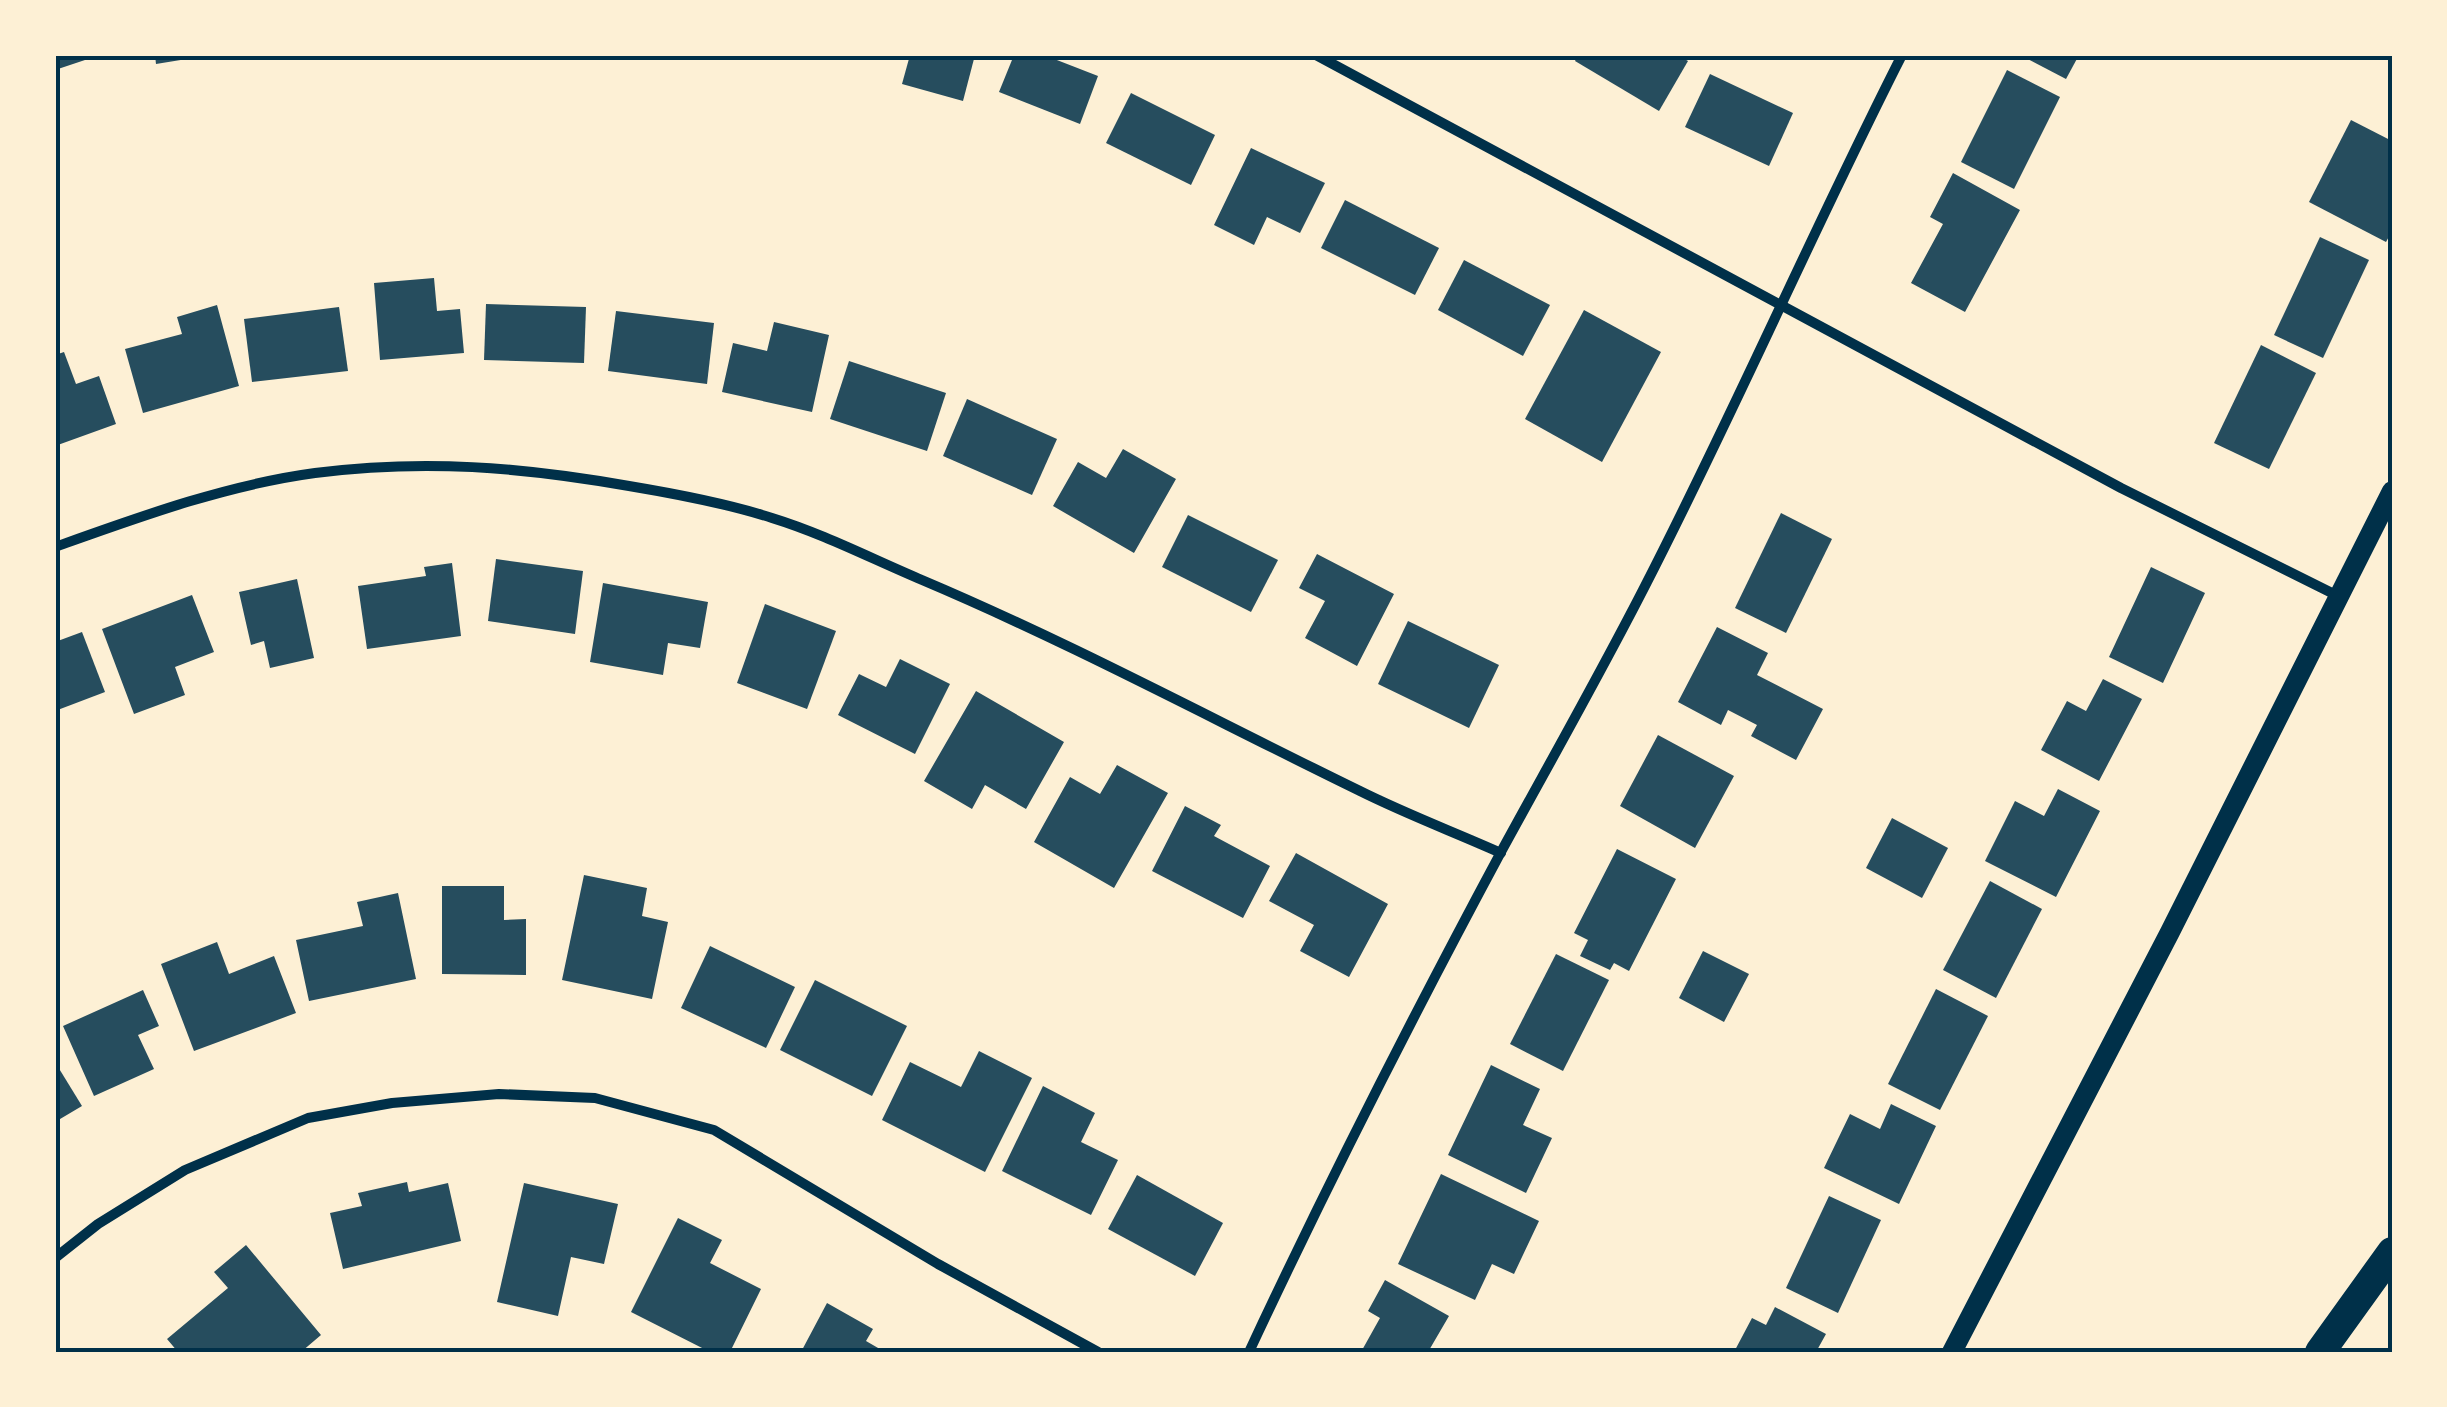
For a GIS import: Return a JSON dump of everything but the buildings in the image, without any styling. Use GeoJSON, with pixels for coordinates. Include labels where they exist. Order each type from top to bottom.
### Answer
{"type":"FeatureCollection","features":[{"type":"Feature","properties":{"kind":"highway"},"geometry":{"type":"LineString","coordinates":[[2320,1352],[2392,1252]]}},
{"type":"Feature","properties":{"kind":"main road"},"geometry":{"type":"LineString","coordinates":[[1952,1352],[2392,491]]}},
{"type":"Feature","properties":{"kind":"street"},"geometry":{"type":"LineString","coordinates":[[1316,55],[2121,488],[2339,596]]}},
{"type":"Feature","properties":{"kind":"street"},"geometry":{"type":"LineString","coordinates":[[1248,1352],[1393,1060],[1682,513],[1902,55]]}},
{"type":"Feature","properties":{"kind":"street"},"geometry":{"type":"LineString","coordinates":[[55,546],[243,488],[312,474],[383,467],[540,470],[696,498],[828,538],[1010,617],[1364,794],[1501,853]]}},
{"type":"Feature","properties":{"kind":"street"},"geometry":{"type":"LineString","coordinates":[[55,1258],[98,1224],[185,1170],[308,1118],[392,1103],[499,1094],[596,1098],[714,1130],[938,1264],[1098,1352]]}}]}
